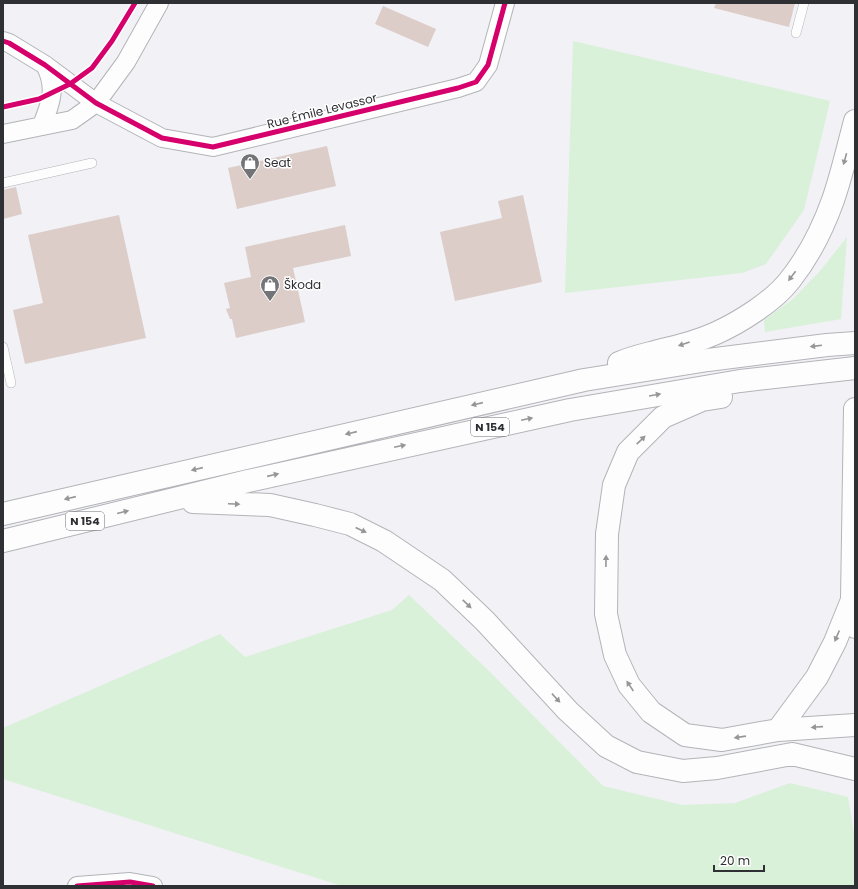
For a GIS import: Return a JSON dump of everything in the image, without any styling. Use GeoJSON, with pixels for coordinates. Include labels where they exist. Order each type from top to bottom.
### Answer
{"type":"FeatureCollection","features":[{"type":"Feature","properties":{"kind":"main road"},"geometry":{"type":"LineString","coordinates":[[584,380],[627,359],[677,347],[715,334],[748,316],[771,298],[789,281],[803,262],[821,229],[833,200],[855,121]]}},
{"type":"Feature","properties":{"kind":"main road","name":"N 154"},"geometry":{"type":"LineString","coordinates":[[3,514],[584,380],[708,360],[827,345],[855,343]]}},
{"type":"Feature","properties":{"kind":"main road","name":"N 154"},"geometry":{"type":"LineString","coordinates":[[3,540],[248,481],[570,410],[740,381],[855,368]]}},
{"type":"Feature","properties":{"kind":"main road"},"geometry":{"type":"LineString","coordinates":[[817,372],[765,388],[702,400],[663,417],[628,452],[614,484],[607,534],[606,614],[615,655],[629,685],[650,712],[685,735],[722,740],[778,730],[855,725]]}},
{"type":"Feature","properties":{"kind":"main road"},"geometry":{"type":"LineString","coordinates":[[855,418],[852,600],[855,627]]}},
{"type":"Feature","properties":{"kind":"main road"},"geometry":{"type":"LineString","coordinates":[[167,501],[270,505],[350,524],[384,540],[442,580],[485,622],[568,711],[606,746],[637,762],[683,771],[717,768],[792,754],[855,769]]}},
{"type":"Feature","properties":{"kind":"main road"},"geometry":{"type":"LineString","coordinates":[[778,730],[817,677],[835,642],[852,600]]}},
{"type":"Feature","properties":{"kind":"street"},"geometry":{"type":"LineString","coordinates":[[3,134],[72,120],[96,103],[126,62],[159,3]]}},
{"type":"Feature","properties":{"kind":"street","name":"Rue Émile Levassor"},"geometry":{"type":"LineString","coordinates":[[3,41],[9,43],[45,65],[96,103],[162,138],[213,147],[458,88],[476,82],[488,65],[505,3]]}},
{"type":"Feature","properties":{"kind":"street"},"geometry":{"type":"LineString","coordinates":[[42,125],[53,92],[50,75],[45,65]]}},
{"type":"Feature","properties":{"kind":"street"},"geometry":{"type":"LineString","coordinates":[[77,886],[130,882],[153,886]]}},
{"type":"Feature","properties":{"kind":"lane"},"geometry":{"type":"LineString","coordinates":[[796,33],[804,3]]}},
{"type":"Feature","properties":{"kind":"lane"},"geometry":{"type":"LineString","coordinates":[[3,183],[92,163]]}},
{"type":"Feature","properties":{"kind":"lane"},"geometry":{"type":"LineString","coordinates":[[3,347],[11,383]]}},
{"type":"Feature","properties":{"kind":"green space"},"geometry":{"type":"Polygon","coordinates":[[[573,41],[830,101],[804,210],[766,264],[742,273],[565,293],[573,41]]]}},
{"type":"Feature","properties":{"kind":"green space"},"geometry":{"type":"Polygon","coordinates":[[[847,237],[841,319],[765,332],[764,320],[793,299],[820,271],[847,237]]]}},
{"type":"Feature","properties":{"kind":"green space"},"geometry":{"type":"Polygon","coordinates":[[[409,595],[490,672],[603,786],[682,805],[735,803],[790,783],[848,797],[855,840],[855,886],[342,886],[3,779],[3,728],[220,634],[245,657],[392,610],[409,595]]]}},
{"type":"Feature","properties":{"kind":"building"},"geometry":{"type":"Polygon","coordinates":[[[716,3],[795,3],[789,27],[714,8],[716,3]]]}},
{"type":"Feature","properties":{"kind":"building"},"geometry":{"type":"Polygon","coordinates":[[[383,6],[436,29],[428,47],[375,24],[383,6]]]}},
{"type":"Feature","properties":{"kind":"building"},"geometry":{"type":"Polygon","coordinates":[[[327,146],[336,186],[237,209],[228,168],[327,146]]]}},
{"type":"Feature","properties":{"kind":"building"},"geometry":{"type":"Polygon","coordinates":[[[16,187],[22,214],[3,219],[3,190],[16,187]]]}},
{"type":"Feature","properties":{"kind":"building"},"geometry":{"type":"Polygon","coordinates":[[[523,195],[542,282],[455,301],[440,232],[502,218],[498,201],[523,195]]]}},
{"type":"Feature","properties":{"kind":"building"},"geometry":{"type":"Polygon","coordinates":[[[119,215],[146,338],[25,364],[13,310],[43,303],[28,235],[119,215]]]}},
{"type":"Feature","properties":{"kind":"building"},"geometry":{"type":"Polygon","coordinates":[[[345,225],[351,256],[293,268],[305,322],[236,338],[232,319],[230,319],[226,309],[230,308],[224,283],[251,277],[245,247],[345,225]]]}},
{"type":"Feature","properties":{"kind":"cycle path"},"geometry":{"type":"LineString","coordinates":[[3,107],[39,99],[70,84],[92,68],[112,41],[135,3]]}},
{"type":"Feature","properties":{"kind":"cycle path"},"geometry":{"type":"LineString","coordinates":[[3,41],[9,43],[45,65],[96,103],[162,138],[213,147],[458,88],[476,82],[488,65],[505,3]]}},
{"type":"Feature","properties":{"kind":"cycle path"},"geometry":{"type":"LineString","coordinates":[[77,886],[130,882],[153,886]]}},
{"type":"Feature","properties":{"kind":"place","name":"Seat"},"geometry":{"type":"Point","coordinates":[250,180]}},
{"type":"Feature","properties":{"kind":"place","name":"Škoda"},"geometry":{"type":"Point","coordinates":[270,302]}}]}
